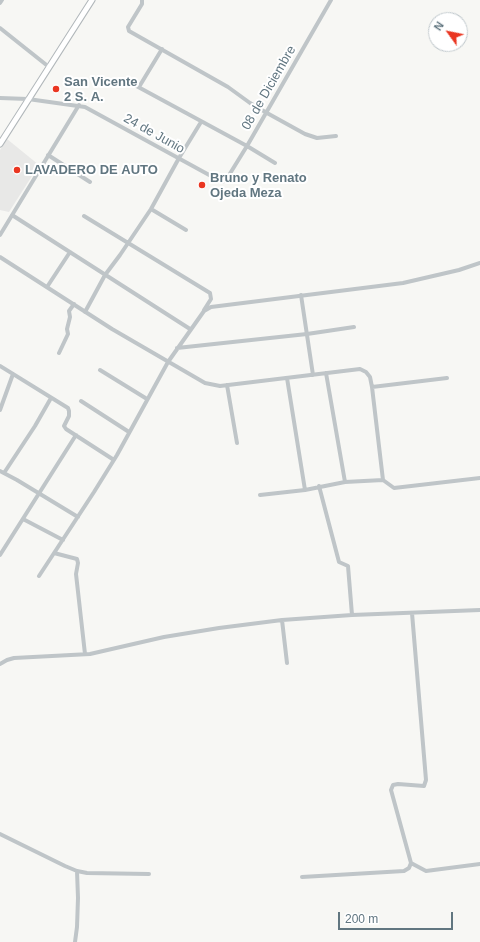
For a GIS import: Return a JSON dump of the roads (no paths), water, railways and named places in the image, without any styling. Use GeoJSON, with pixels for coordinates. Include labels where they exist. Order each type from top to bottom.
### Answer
{"type":"FeatureCollection","features":[{"type":"Feature","properties":{"kind":"main road"},"geometry":{"type":"LineString","coordinates":[[0,144],[92,0]]}},
{"type":"Feature","properties":{"kind":"street"},"geometry":{"type":"LineString","coordinates":[[142,0],[142,4],[128,27],[128,30],[228,87],[267,113],[313,137],[336,136]]}},
{"type":"Feature","properties":{"kind":"street","name":"08 de Diciembre"},"geometry":{"type":"LineString","coordinates":[[222,182],[226,180],[267,113],[331,0]]}},
{"type":"Feature","properties":{"kind":"street"},"geometry":{"type":"LineString","coordinates":[[0,28],[49,66]]}},
{"type":"Feature","properties":{"kind":"street"},"geometry":{"type":"LineString","coordinates":[[139,87],[162,49]]}},
{"type":"Feature","properties":{"kind":"street"},"geometry":{"type":"LineString","coordinates":[[129,82],[247,146],[275,163]]}},
{"type":"Feature","properties":{"kind":"street","name":"24 de Junio"},"geometry":{"type":"LineString","coordinates":[[0,98],[28,99],[85,107],[222,182]]}},
{"type":"Feature","properties":{"kind":"street"},"geometry":{"type":"LineString","coordinates":[[0,234],[79,106]]}},
{"type":"Feature","properties":{"kind":"street"},"geometry":{"type":"LineString","coordinates":[[85,312],[105,275],[129,243],[151,209],[179,158],[202,122]]}},
{"type":"Feature","properties":{"kind":"street"},"geometry":{"type":"LineString","coordinates":[[48,155],[90,182]]}},
{"type":"Feature","properties":{"kind":"street"},"geometry":{"type":"LineString","coordinates":[[151,209],[186,230]]}},
{"type":"Feature","properties":{"kind":"street"},"geometry":{"type":"LineString","coordinates":[[12,215],[190,329]]}},
{"type":"Feature","properties":{"kind":"street"},"geometry":{"type":"LineString","coordinates":[[39,576],[114,460],[168,362],[212,299],[210,292],[84,216]]}},
{"type":"Feature","properties":{"kind":"street"},"geometry":{"type":"LineString","coordinates":[[47,287],[70,252]]}},
{"type":"Feature","properties":{"kind":"street"},"geometry":{"type":"LineString","coordinates":[[0,257],[85,312],[205,384],[220,386],[360,369],[366,372],[370,377],[372,387],[383,480]]}},
{"type":"Feature","properties":{"kind":"street"},"geometry":{"type":"LineString","coordinates":[[204,311],[211,307],[404,283],[480,263]]}},
{"type":"Feature","properties":{"kind":"street"},"geometry":{"type":"LineString","coordinates":[[301,295],[313,374]]}},
{"type":"Feature","properties":{"kind":"street"},"geometry":{"type":"LineString","coordinates":[[59,352],[68,334],[67,329],[70,317],[69,311],[74,304]]}},
{"type":"Feature","properties":{"kind":"street"},"geometry":{"type":"LineString","coordinates":[[177,348],[307,334],[354,327]]}},
{"type":"Feature","properties":{"kind":"street"},"geometry":{"type":"LineString","coordinates":[[0,366],[68,408],[68,416],[64,426],[66,429],[114,460]]}},
{"type":"Feature","properties":{"kind":"street"},"geometry":{"type":"LineString","coordinates":[[100,370],[147,399]]}},
{"type":"Feature","properties":{"kind":"street"},"geometry":{"type":"LineString","coordinates":[[326,373],[345,482]]}},
{"type":"Feature","properties":{"kind":"street"},"geometry":{"type":"LineString","coordinates":[[0,410],[13,374]]}},
{"type":"Feature","properties":{"kind":"street"},"geometry":{"type":"LineString","coordinates":[[287,378],[305,490]]}},
{"type":"Feature","properties":{"kind":"street"},"geometry":{"type":"LineString","coordinates":[[372,387],[447,378]]}},
{"type":"Feature","properties":{"kind":"street"},"geometry":{"type":"LineString","coordinates":[[227,385],[237,443]]}},
{"type":"Feature","properties":{"kind":"street"},"geometry":{"type":"LineString","coordinates":[[51,398],[35,426],[2,472],[78,517]]}},
{"type":"Feature","properties":{"kind":"street"},"geometry":{"type":"LineString","coordinates":[[81,401],[130,432]]}},
{"type":"Feature","properties":{"kind":"street"},"geometry":{"type":"LineString","coordinates":[[0,555],[76,435]]}},
{"type":"Feature","properties":{"kind":"street"},"geometry":{"type":"LineString","coordinates":[[260,495],[305,490],[345,482],[383,480],[394,488],[480,478]]}},
{"type":"Feature","properties":{"kind":"street"},"geometry":{"type":"LineString","coordinates":[[319,486],[339,562],[348,566],[352,616]]}},
{"type":"Feature","properties":{"kind":"street"},"geometry":{"type":"LineString","coordinates":[[23,519],[63,540]]}},
{"type":"Feature","properties":{"kind":"street"},"geometry":{"type":"LineString","coordinates":[[54,553],[76,559],[78,563],[76,574],[85,654]]}},
{"type":"Feature","properties":{"kind":"street"},"geometry":{"type":"LineString","coordinates":[[0,664],[14,658],[85,654],[171,636],[282,620],[480,610]]}},
{"type":"Feature","properties":{"kind":"street"},"geometry":{"type":"LineString","coordinates":[[302,877],[404,871],[409,868],[410,863],[391,790],[393,785],[398,784],[424,786],[426,780],[412,613]]}},
{"type":"Feature","properties":{"kind":"street"},"geometry":{"type":"LineString","coordinates":[[282,620],[287,662]]}},
{"type":"Feature","properties":{"kind":"street"},"geometry":{"type":"LineString","coordinates":[[0,834],[65,866],[87,873],[149,874]]}},
{"type":"Feature","properties":{"kind":"street"},"geometry":{"type":"LineString","coordinates":[[410,863],[426,871],[480,864]]}},
{"type":"Feature","properties":{"kind":"street"},"geometry":{"type":"LineString","coordinates":[[75,942],[78,898],[77,870]]}},
{"type":"Feature","properties":{"kind":"place","name":"San Vicente 2 S. A."},"geometry":{"type":"Point","coordinates":[56,89]}},
{"type":"Feature","properties":{"kind":"place","name":"LAVADERO DE AUTO"},"geometry":{"type":"Point","coordinates":[17,170]}},
{"type":"Feature","properties":{"kind":"place","name":"Bruno y Renato Ojeda Meza"},"geometry":{"type":"Point","coordinates":[202,185]}}]}
